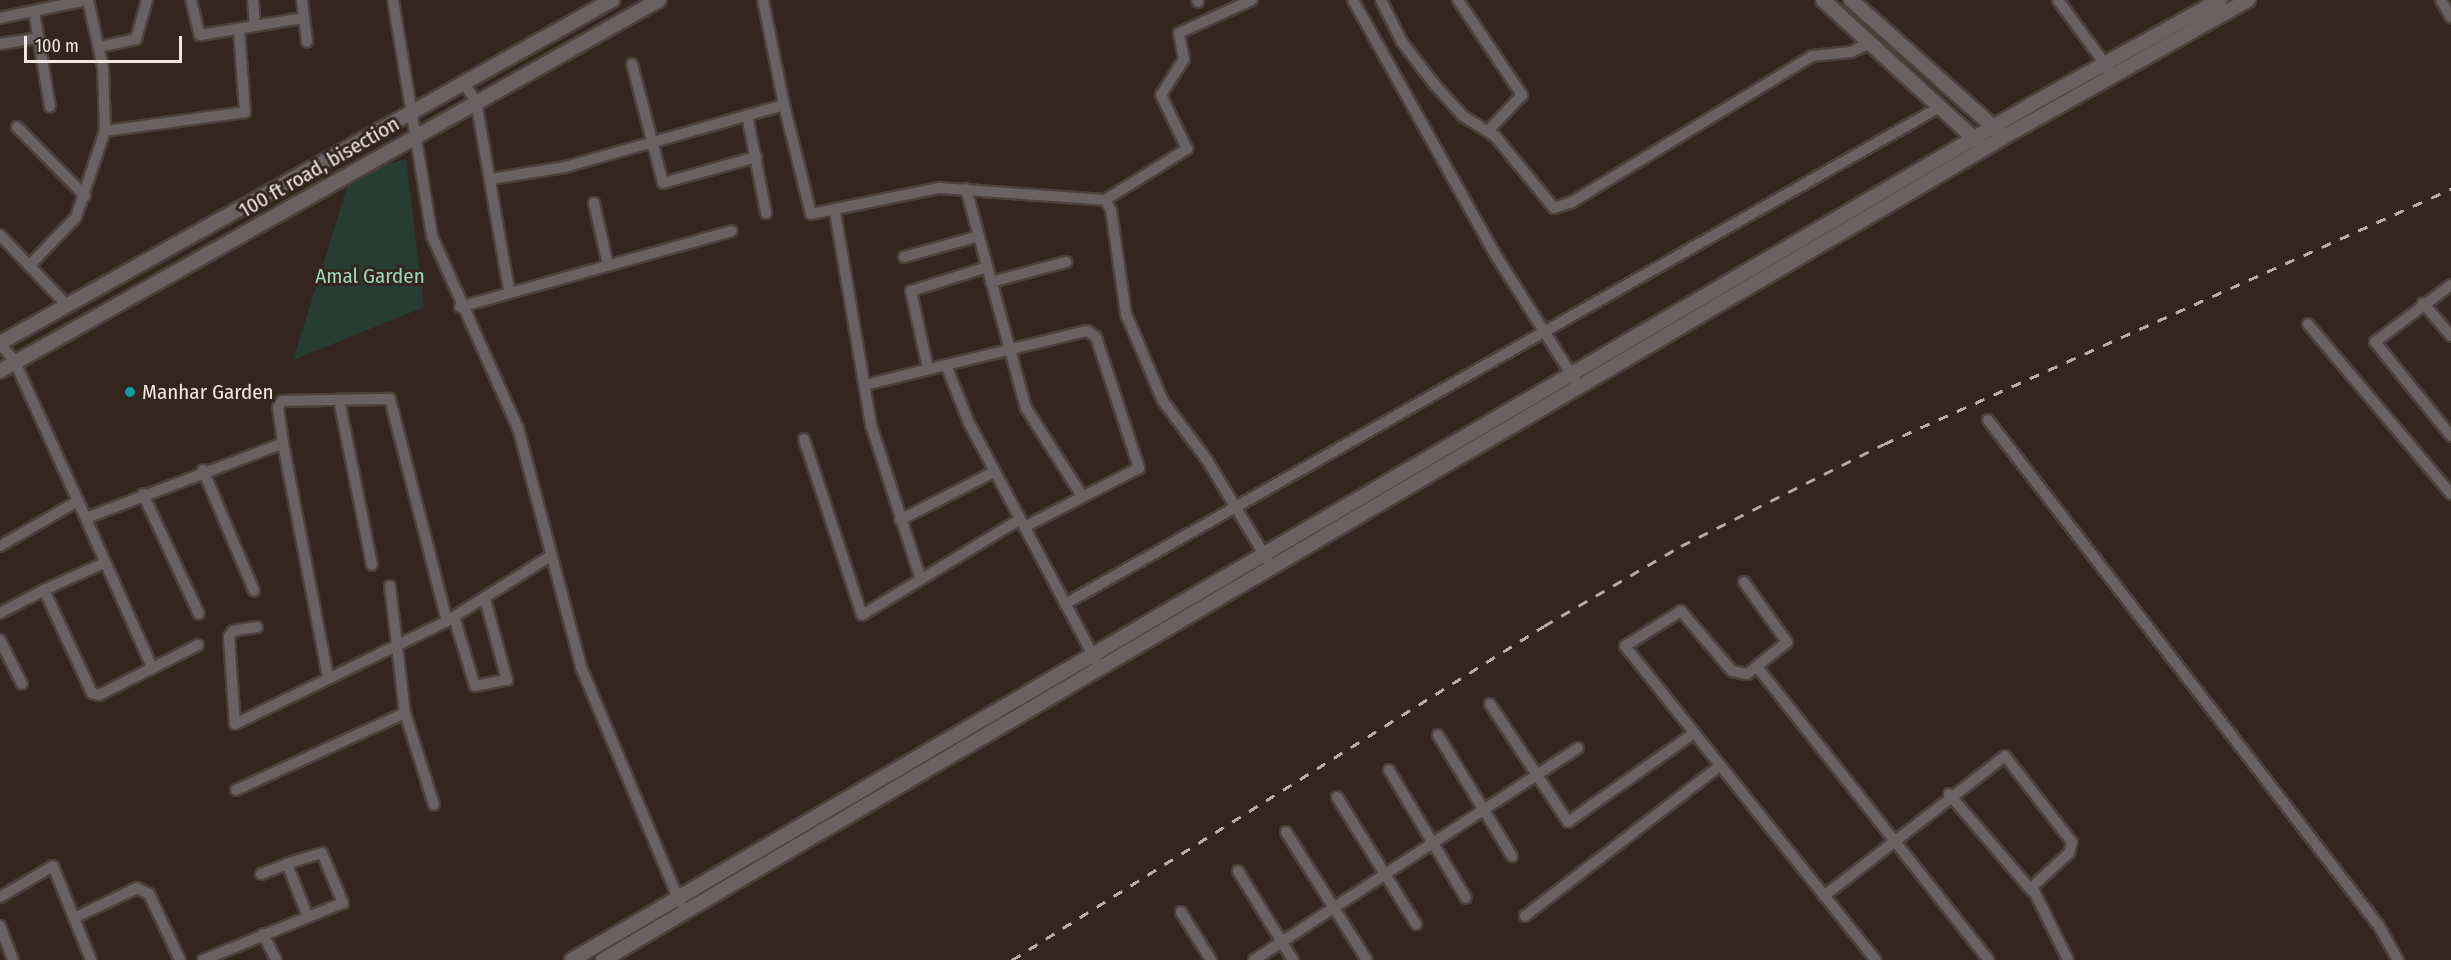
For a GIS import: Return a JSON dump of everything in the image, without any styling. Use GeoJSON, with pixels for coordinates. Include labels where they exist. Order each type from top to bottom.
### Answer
{"type":"FeatureCollection","features":[{"type":"Feature","properties":{"kind":"street"},"geometry":{"type":"LineString","coordinates":[[0,18],[87,0],[99,47],[105,131],[85,196],[71,226],[29,266]]}},
{"type":"Feature","properties":{"kind":"street"},"geometry":{"type":"LineString","coordinates":[[99,47],[136,39],[147,0]]}},
{"type":"Feature","properties":{"kind":"street"},"geometry":{"type":"LineString","coordinates":[[191,0],[200,35],[303,18]]}},
{"type":"Feature","properties":{"kind":"street"},"geometry":{"type":"LineString","coordinates":[[253,0],[255,26]]}},
{"type":"Feature","properties":{"kind":"street"},"geometry":{"type":"LineString","coordinates":[[302,0],[307,42]]}},
{"type":"Feature","properties":{"kind":"street"},"geometry":{"type":"LineString","coordinates":[[393,0],[408,112],[432,236],[460,307],[518,428],[549,557],[581,667],[684,914]]}},
{"type":"Feature","properties":{"kind":"street","name":"100 ft road, bisection"},"geometry":{"type":"LineString","coordinates":[[0,344],[174,243],[612,0]]}},
{"type":"Feature","properties":{"kind":"street","name":"100 ft road, bisection"},"geometry":{"type":"LineString","coordinates":[[0,371],[14,360],[119,304],[659,0]]}},
{"type":"Feature","properties":{"kind":"street"},"geometry":{"type":"LineString","coordinates":[[764,0],[784,105],[809,212],[835,212],[914,192],[966,189],[1105,200],[1187,149],[1161,95],[1184,59],[1179,33],[1252,0]]}},
{"type":"Feature","properties":{"kind":"street"},"geometry":{"type":"LineString","coordinates":[[1353,0],[1545,332],[1580,388]]}},
{"type":"Feature","properties":{"kind":"street"},"geometry":{"type":"LineString","coordinates":[[1381,0],[1402,42],[1435,85],[1463,116],[1489,130],[1547,202],[1561,208],[1806,59],[1851,52],[1870,43]]}},
{"type":"Feature","properties":{"kind":"street"},"geometry":{"type":"LineString","coordinates":[[1458,0],[1522,95],[1489,130]]}},
{"type":"Feature","properties":{"kind":"street"},"geometry":{"type":"LineString","coordinates":[[1823,0],[1980,145]]}},
{"type":"Feature","properties":{"kind":"street"},"geometry":{"type":"LineString","coordinates":[[1851,0],[2000,132]]}},
{"type":"Feature","properties":{"kind":"street"},"geometry":{"type":"LineString","coordinates":[[2058,0],[2113,76]]}},
{"type":"Feature","properties":{"kind":"street"},"geometry":{"type":"LineString","coordinates":[[572,960],[819,814],[1272,567],[1580,388],[1980,145],[2104,64],[2220,0]]}},
{"type":"Feature","properties":{"kind":"street"},"geometry":{"type":"LineString","coordinates":[[2000,132],[2113,76],[2248,0]]}},
{"type":"Feature","properties":{"kind":"street"},"geometry":{"type":"LineString","coordinates":[[2441,0],[2451,17]]}},
{"type":"Feature","properties":{"kind":"street"},"geometry":{"type":"LineString","coordinates":[[34,12],[50,107]]}},
{"type":"Feature","properties":{"kind":"street"},"geometry":{"type":"LineString","coordinates":[[105,131],[245,112],[239,30]]}},
{"type":"Feature","properties":{"kind":"street"},"geometry":{"type":"LineString","coordinates":[[0,44],[39,38]]}},
{"type":"Feature","properties":{"kind":"street"},"geometry":{"type":"LineString","coordinates":[[632,64],[659,177],[669,184],[756,157]]}},
{"type":"Feature","properties":{"kind":"street"},"geometry":{"type":"LineString","coordinates":[[463,82],[476,101],[509,291]]}},
{"type":"Feature","properties":{"kind":"street"},"geometry":{"type":"LineString","coordinates":[[491,179],[565,167],[650,141],[784,105]]}},
{"type":"Feature","properties":{"kind":"street"},"geometry":{"type":"LineString","coordinates":[[1065,604],[1235,505],[1940,107]]}},
{"type":"Feature","properties":{"kind":"street"},"geometry":{"type":"LineString","coordinates":[[747,115],[766,213]]}},
{"type":"Feature","properties":{"kind":"street"},"geometry":{"type":"LineString","coordinates":[[17,127],[85,196]]}},
{"type":"Feature","properties":{"kind":"street"},"geometry":{"type":"LineString","coordinates":[[603,960],[828,828],[1096,662],[1263,552],[1980,145]]}},
{"type":"Feature","properties":{"kind":"street"},"geometry":{"type":"LineString","coordinates":[[966,189],[1026,408],[1082,496]]}},
{"type":"Feature","properties":{"kind":"street"},"geometry":{"type":"LineString","coordinates":[[1105,200],[1111,210],[1126,314],[1163,401],[1235,505],[1272,567]]}},
{"type":"Feature","properties":{"kind":"street"},"geometry":{"type":"LineString","coordinates":[[594,203],[608,265]]}},
{"type":"Feature","properties":{"kind":"street"},"geometry":{"type":"LineString","coordinates":[[835,212],[866,386],[900,520],[920,578]]}},
{"type":"Feature","properties":{"kind":"street"},"geometry":{"type":"LineString","coordinates":[[460,307],[509,291],[732,231]]}},
{"type":"Feature","properties":{"kind":"street"},"geometry":{"type":"LineString","coordinates":[[0,235],[66,304]]}},
{"type":"Feature","properties":{"kind":"street"},"geometry":{"type":"LineString","coordinates":[[904,257],[979,236]]}},
{"type":"Feature","properties":{"kind":"street"},"geometry":{"type":"LineString","coordinates":[[174,243],[186,266]]}},
{"type":"Feature","properties":{"kind":"street"},"geometry":{"type":"LineString","coordinates":[[991,282],[1066,262]]}},
{"type":"Feature","properties":{"kind":"street"},"geometry":{"type":"LineString","coordinates":[[928,369],[911,291],[987,267]]}},
{"type":"Feature","properties":{"kind":"street"},"geometry":{"type":"LineString","coordinates":[[106,282],[119,304]]}},
{"type":"Feature","properties":{"kind":"street"},"geometry":{"type":"LineString","coordinates":[[2451,285],[2423,303],[2375,342],[2451,436]]}},
{"type":"Feature","properties":{"kind":"street"},"geometry":{"type":"LineString","coordinates":[[2423,303],[2451,336]]}},
{"type":"Feature","properties":{"kind":"street"},"geometry":{"type":"LineString","coordinates":[[2308,324],[2451,494]]}},
{"type":"Feature","properties":{"kind":"street"},"geometry":{"type":"LineString","coordinates":[[804,440],[860,614],[920,578],[1140,464],[1096,337],[1088,331],[1010,348],[866,386]]}},
{"type":"Feature","properties":{"kind":"street"},"geometry":{"type":"LineString","coordinates":[[0,344],[14,360],[152,667]]}},
{"type":"Feature","properties":{"kind":"street"},"geometry":{"type":"LineString","coordinates":[[946,365],[959,404],[1096,662]]}},
{"type":"Feature","properties":{"kind":"street"},"geometry":{"type":"LineString","coordinates":[[328,677],[283,443],[279,403],[387,398],[393,403],[451,620],[474,686],[507,680],[485,599]]}},
{"type":"Feature","properties":{"kind":"street"},"geometry":{"type":"LineString","coordinates":[[339,400],[372,565]]}},
{"type":"Feature","properties":{"kind":"street"},"geometry":{"type":"LineString","coordinates":[[1988,420],[2379,926],[2398,960]]}},
{"type":"Feature","properties":{"kind":"street"},"geometry":{"type":"LineString","coordinates":[[86,518],[203,470],[283,443]]}},
{"type":"Feature","properties":{"kind":"street"},"geometry":{"type":"LineString","coordinates":[[203,470],[254,591]]}},
{"type":"Feature","properties":{"kind":"street"},"geometry":{"type":"LineString","coordinates":[[900,520],[994,472]]}},
{"type":"Feature","properties":{"kind":"street"},"geometry":{"type":"LineString","coordinates":[[143,494],[199,614]]}},
{"type":"Feature","properties":{"kind":"street"},"geometry":{"type":"LineString","coordinates":[[0,546],[78,501]]}},
{"type":"Feature","properties":{"kind":"street"},"geometry":{"type":"LineString","coordinates":[[256,627],[233,631],[230,637],[233,723],[328,677],[399,647],[451,620],[549,557]]}},
{"type":"Feature","properties":{"kind":"street"},"geometry":{"type":"LineString","coordinates":[[0,614],[44,590],[104,563]]}},
{"type":"Feature","properties":{"kind":"street"},"geometry":{"type":"LineString","coordinates":[[1744,582],[1787,642],[1758,668],[1739,675],[1732,671],[1681,611],[1627,640],[1627,652],[1876,960]]}},
{"type":"Feature","properties":{"kind":"street"},"geometry":{"type":"LineString","coordinates":[[390,586],[405,713],[434,805]]}},
{"type":"Feature","properties":{"kind":"street"},"geometry":{"type":"LineString","coordinates":[[44,590],[95,696],[198,645]]}},
{"type":"Feature","properties":{"kind":"street"},"geometry":{"type":"LineString","coordinates":[[0,640],[22,684]]}},
{"type":"Feature","properties":{"kind":"street"},"geometry":{"type":"LineString","coordinates":[[1758,668],[1989,960]]}},
{"type":"Feature","properties":{"kind":"street"},"geometry":{"type":"LineString","coordinates":[[1490,704],[1565,819],[1574,822],[1694,733]]}},
{"type":"Feature","properties":{"kind":"street"},"geometry":{"type":"LineString","coordinates":[[236,790],[405,713]]}},
{"type":"Feature","properties":{"kind":"street"},"geometry":{"type":"LineString","coordinates":[[1438,735],[1512,856]]}},
{"type":"Feature","properties":{"kind":"street"},"geometry":{"type":"LineString","coordinates":[[1254,960],[1433,847],[1578,748]]}},
{"type":"Feature","properties":{"kind":"street"},"geometry":{"type":"LineString","coordinates":[[1824,896],[1949,794],[2000,757],[2009,757],[2072,842],[2069,853],[2032,891]]}},
{"type":"Feature","properties":{"kind":"street"},"geometry":{"type":"LineString","coordinates":[[1525,916],[1720,766]]}},
{"type":"Feature","properties":{"kind":"street"},"geometry":{"type":"LineString","coordinates":[[1389,770],[1433,847],[1466,898]]}},
{"type":"Feature","properties":{"kind":"street"},"geometry":{"type":"LineString","coordinates":[[1949,794],[2049,914],[2056,941],[2068,960]]}},
{"type":"Feature","properties":{"kind":"street"},"geometry":{"type":"LineString","coordinates":[[1337,797],[1385,878],[1416,924]]}},
{"type":"Feature","properties":{"kind":"street"},"geometry":{"type":"LineString","coordinates":[[819,814],[828,828]]}},
{"type":"Feature","properties":{"kind":"street"},"geometry":{"type":"LineString","coordinates":[[1286,832],[1367,960]]}},
{"type":"Feature","properties":{"kind":"street"},"geometry":{"type":"LineString","coordinates":[[203,960],[343,901],[322,853],[261,874]]}},
{"type":"Feature","properties":{"kind":"street"},"geometry":{"type":"LineString","coordinates":[[287,864],[308,916]]}},
{"type":"Feature","properties":{"kind":"street"},"geometry":{"type":"LineString","coordinates":[[0,897],[53,866],[91,960]]}},
{"type":"Feature","properties":{"kind":"street"},"geometry":{"type":"LineString","coordinates":[[1238,871],[1293,960]]}},
{"type":"Feature","properties":{"kind":"street"},"geometry":{"type":"LineString","coordinates":[[74,918],[144,888],[180,960]]}},
{"type":"Feature","properties":{"kind":"street"},"geometry":{"type":"LineString","coordinates":[[1181,912],[1211,960]]}},
{"type":"Feature","properties":{"kind":"street"},"geometry":{"type":"LineString","coordinates":[[0,926],[13,960]]}},
{"type":"Feature","properties":{"kind":"street"},"geometry":{"type":"LineString","coordinates":[[263,934],[276,960]]}},
{"type":"Feature","properties":{"kind":"green space","name":"Amal Garden"},"geometry":{"type":"Polygon","coordinates":[[[406,159],[424,307],[293,360],[352,172],[406,159]]]}},
{"type":"Feature","properties":{"kind":"railway"},"geometry":{"type":"LineString","coordinates":[[1012,960],[1544,626],[1681,546],[1884,444],[2451,189]]}},
{"type":"Feature","properties":{"kind":"place","name":"Manhar Garden"},"geometry":{"type":"Point","coordinates":[130,392]}}]}
